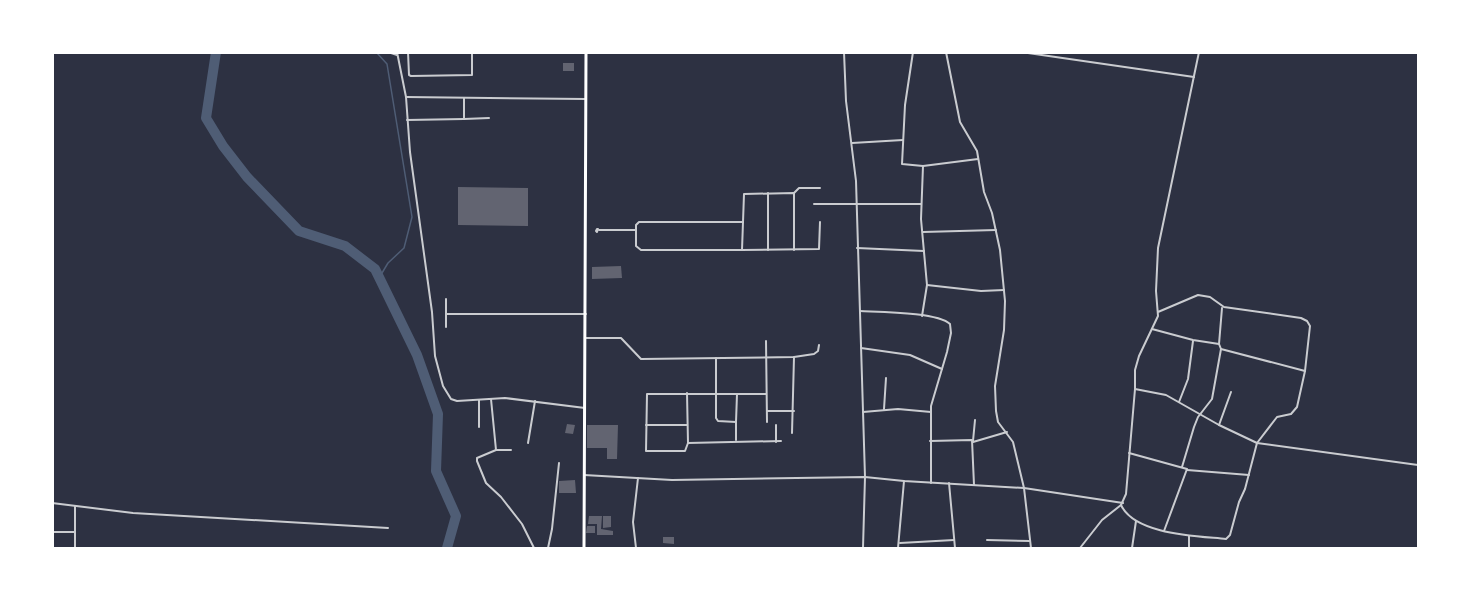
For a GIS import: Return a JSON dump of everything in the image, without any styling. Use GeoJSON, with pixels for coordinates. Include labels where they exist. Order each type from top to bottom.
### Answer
{"type":"FeatureCollection","features":[{"type":"Feature","properties":{"kind":"main road"},"geometry":{"type":"LineString","coordinates":[[584,549],[586,52]]}},
{"type":"Feature","properties":{"kind":"street"},"geometry":{"type":"LineString","coordinates":[[388,52],[397,54],[406,97],[410,152],[432,312],[433,346],[438,372],[451,399],[457,402],[491,399],[536,401],[585,408]]}},
{"type":"Feature","properties":{"kind":"street"},"geometry":{"type":"LineString","coordinates":[[408,52],[409,75],[411,76],[472,75],[472,52]]}},
{"type":"Feature","properties":{"kind":"street"},"geometry":{"type":"LineString","coordinates":[[844,52],[856,204],[865,477],[863,549]]}},
{"type":"Feature","properties":{"kind":"street"},"geometry":{"type":"LineString","coordinates":[[913,52],[905,105],[903,165],[923,166],[978,159]]}},
{"type":"Feature","properties":{"kind":"street"},"geometry":{"type":"LineString","coordinates":[[946,52],[960,122],[976,151],[984,192],[996,230],[1003,270],[1004,330],[995,386],[996,411],[998,422],[1013,442],[1024,488],[1031,549]]}},
{"type":"Feature","properties":{"kind":"street"},"geometry":{"type":"LineString","coordinates":[[1021,52],[1194,78]]}},
{"type":"Feature","properties":{"kind":"street"},"geometry":{"type":"LineString","coordinates":[[1080,549],[1102,520],[1122,504],[1125,498],[1136,388],[1135,370],[1158,312],[1156,291],[1158,248],[1199,52]]}},
{"type":"Feature","properties":{"kind":"street"},"geometry":{"type":"LineString","coordinates":[[406,97],[586,99]]}},
{"type":"Feature","properties":{"kind":"street"},"geometry":{"type":"LineString","coordinates":[[464,98],[464,118]]}},
{"type":"Feature","properties":{"kind":"street"},"geometry":{"type":"LineString","coordinates":[[407,120],[489,118]]}},
{"type":"Feature","properties":{"kind":"street"},"geometry":{"type":"LineString","coordinates":[[851,143],[903,140]]}},
{"type":"Feature","properties":{"kind":"street"},"geometry":{"type":"LineString","coordinates":[[922,315],[927,285],[921,204],[923,166]]}},
{"type":"Feature","properties":{"kind":"street"},"geometry":{"type":"LineString","coordinates":[[742,250],[744,194],[794,193],[799,188],[820,188]]}},
{"type":"Feature","properties":{"kind":"street"},"geometry":{"type":"LineString","coordinates":[[768,193],[768,250]]}},
{"type":"Feature","properties":{"kind":"street"},"geometry":{"type":"LineString","coordinates":[[794,193],[794,250]]}},
{"type":"Feature","properties":{"kind":"street"},"geometry":{"type":"LineString","coordinates":[[814,204],[921,204]]}},
{"type":"Feature","properties":{"kind":"street"},"geometry":{"type":"LineString","coordinates":[[742,222],[639,222],[636,225],[636,246],[641,250],[819,249],[820,222]]}},
{"type":"Feature","properties":{"kind":"street"},"geometry":{"type":"LineString","coordinates":[[596,230],[636,230]]}},
{"type":"Feature","properties":{"kind":"street"},"geometry":{"type":"LineString","coordinates":[[922,232],[996,230]]}},
{"type":"Feature","properties":{"kind":"street"},"geometry":{"type":"LineString","coordinates":[[857,248],[924,251]]}},
{"type":"Feature","properties":{"kind":"street"},"geometry":{"type":"LineString","coordinates":[[927,285],[981,291],[1004,290]]}},
{"type":"Feature","properties":{"kind":"street"},"geometry":{"type":"LineString","coordinates":[[1122,504],[1129,518],[1164,531],[1189,536],[1229,538],[1257,443],[1277,417],[1294,411],[1305,372],[1311,331],[1306,321],[1301,318],[1222,307],[1210,297],[1198,295],[1158,312]]}},
{"type":"Feature","properties":{"kind":"street"},"geometry":{"type":"LineString","coordinates":[[446,299],[446,327]]}},
{"type":"Feature","properties":{"kind":"street"},"geometry":{"type":"LineString","coordinates":[[1182,467],[1194,427],[1212,399],[1221,349],[1219,344],[1222,307]]}},
{"type":"Feature","properties":{"kind":"street"},"geometry":{"type":"LineString","coordinates":[[860,311],[922,315],[945,320],[950,324],[951,333],[930,412],[931,483]]}},
{"type":"Feature","properties":{"kind":"street"},"geometry":{"type":"LineString","coordinates":[[447,314],[586,314]]}},
{"type":"Feature","properties":{"kind":"street"},"geometry":{"type":"LineString","coordinates":[[1152,329],[1219,344]]}},
{"type":"Feature","properties":{"kind":"street"},"geometry":{"type":"LineString","coordinates":[[586,338],[622,338],[641,359],[794,357],[814,354],[818,351],[819,345]]}},
{"type":"Feature","properties":{"kind":"street"},"geometry":{"type":"LineString","coordinates":[[1179,402],[1188,379],[1193,340]]}},
{"type":"Feature","properties":{"kind":"street"},"geometry":{"type":"LineString","coordinates":[[766,341],[767,422]]}},
{"type":"Feature","properties":{"kind":"street"},"geometry":{"type":"LineString","coordinates":[[861,348],[910,355],[942,369]]}},
{"type":"Feature","properties":{"kind":"street"},"geometry":{"type":"LineString","coordinates":[[1221,349],[1305,372]]}},
{"type":"Feature","properties":{"kind":"street"},"geometry":{"type":"LineString","coordinates":[[792,433],[794,357]]}},
{"type":"Feature","properties":{"kind":"street"},"geometry":{"type":"LineString","coordinates":[[716,358],[717,420],[736,422]]}},
{"type":"Feature","properties":{"kind":"street"},"geometry":{"type":"LineString","coordinates":[[884,409],[886,378]]}},
{"type":"Feature","properties":{"kind":"street"},"geometry":{"type":"LineString","coordinates":[[1136,388],[1166,395],[1219,425],[1257,443],[1419,465]]}},
{"type":"Feature","properties":{"kind":"street"},"geometry":{"type":"LineString","coordinates":[[1219,425],[1231,392]]}},
{"type":"Feature","properties":{"kind":"street"},"geometry":{"type":"LineString","coordinates":[[687,393],[688,443],[684,451],[647,451],[647,394],[687,393],[716,393],[766,394]]}},
{"type":"Feature","properties":{"kind":"street"},"geometry":{"type":"LineString","coordinates":[[736,394],[736,441]]}},
{"type":"Feature","properties":{"kind":"street"},"geometry":{"type":"LineString","coordinates":[[491,399],[496,450]]}},
{"type":"Feature","properties":{"kind":"street"},"geometry":{"type":"LineString","coordinates":[[479,400],[479,427]]}},
{"type":"Feature","properties":{"kind":"street"},"geometry":{"type":"LineString","coordinates":[[528,443],[536,401]]}},
{"type":"Feature","properties":{"kind":"street"},"geometry":{"type":"LineString","coordinates":[[863,412],[884,409],[930,412]]}},
{"type":"Feature","properties":{"kind":"street"},"geometry":{"type":"LineString","coordinates":[[767,411],[794,411]]}},
{"type":"Feature","properties":{"kind":"street"},"geometry":{"type":"LineString","coordinates":[[974,485],[975,420]]}},
{"type":"Feature","properties":{"kind":"street"},"geometry":{"type":"LineString","coordinates":[[646,426],[687,425]]}},
{"type":"Feature","properties":{"kind":"street"},"geometry":{"type":"LineString","coordinates":[[776,425],[776,442]]}},
{"type":"Feature","properties":{"kind":"street"},"geometry":{"type":"LineString","coordinates":[[930,441],[971,440],[973,442],[1007,432]]}},
{"type":"Feature","properties":{"kind":"street"},"geometry":{"type":"LineString","coordinates":[[688,443],[781,441]]}},
{"type":"Feature","properties":{"kind":"street"},"geometry":{"type":"LineString","coordinates":[[511,450],[496,450],[477,458],[477,461],[486,483],[501,497],[522,525],[534,549]]}},
{"type":"Feature","properties":{"kind":"street"},"geometry":{"type":"LineString","coordinates":[[1129,453],[1187,470],[1249,475]]}},
{"type":"Feature","properties":{"kind":"street"},"geometry":{"type":"LineString","coordinates":[[548,549],[559,463]]}},
{"type":"Feature","properties":{"kind":"street"},"geometry":{"type":"LineString","coordinates":[[1164,531],[1187,470]]}},
{"type":"Feature","properties":{"kind":"street"},"geometry":{"type":"LineString","coordinates":[[584,475],[672,480],[865,477],[1024,488],[1122,504]]}},
{"type":"Feature","properties":{"kind":"street"},"geometry":{"type":"LineString","coordinates":[[636,549],[633,522],[638,478]]}},
{"type":"Feature","properties":{"kind":"street"},"geometry":{"type":"LineString","coordinates":[[898,549],[904,481]]}},
{"type":"Feature","properties":{"kind":"street"},"geometry":{"type":"LineString","coordinates":[[949,483],[955,549]]}},
{"type":"Feature","properties":{"kind":"street"},"geometry":{"type":"LineString","coordinates":[[52,503],[133,513],[388,528]]}},
{"type":"Feature","properties":{"kind":"street"},"geometry":{"type":"LineString","coordinates":[[75,506],[75,549]]}},
{"type":"Feature","properties":{"kind":"street"},"geometry":{"type":"LineString","coordinates":[[1132,549],[1136,521]]}},
{"type":"Feature","properties":{"kind":"street"},"geometry":{"type":"LineString","coordinates":[[52,532],[75,532]]}},
{"type":"Feature","properties":{"kind":"street"},"geometry":{"type":"LineString","coordinates":[[1189,536],[1189,549]]}},
{"type":"Feature","properties":{"kind":"street"},"geometry":{"type":"LineString","coordinates":[[899,543],[954,540]]}},
{"type":"Feature","properties":{"kind":"street"},"geometry":{"type":"LineString","coordinates":[[987,540],[1030,541]]}},
{"type":"Feature","properties":{"kind":"building"},"geometry":{"type":"Polygon","coordinates":[[[563,63],[574,63],[574,71],[563,71],[563,63]]]}},
{"type":"Feature","properties":{"kind":"building"},"geometry":{"type":"Polygon","coordinates":[[[458,187],[528,188],[528,226],[458,225],[458,187]]]}},
{"type":"Feature","properties":{"kind":"building"},"geometry":{"type":"Polygon","coordinates":[[[621,266],[622,278],[592,279],[592,267],[621,266]]]}},
{"type":"Feature","properties":{"kind":"building"},"geometry":{"type":"Polygon","coordinates":[[[567,424],[575,425],[573,434],[565,433],[567,424]]]}},
{"type":"Feature","properties":{"kind":"building"},"geometry":{"type":"Polygon","coordinates":[[[587,425],[618,425],[617,459],[607,459],[607,448],[587,448],[587,425]]]}},
{"type":"Feature","properties":{"kind":"building"},"geometry":{"type":"Polygon","coordinates":[[[575,480],[576,493],[559,493],[559,481],[575,480]]]}},
{"type":"Feature","properties":{"kind":"building"},"geometry":{"type":"Polygon","coordinates":[[[589,516],[602,516],[601,529],[613,531],[613,535],[597,535],[597,524],[588,524],[589,516]]]}},
{"type":"Feature","properties":{"kind":"building"},"geometry":{"type":"Polygon","coordinates":[[[603,516],[611,516],[611,527],[603,528],[603,516]]]}},
{"type":"Feature","properties":{"kind":"building"},"geometry":{"type":"Polygon","coordinates":[[[587,526],[595,526],[595,533],[586,533],[587,526]]]}},
{"type":"Feature","properties":{"kind":"building"},"geometry":{"type":"Polygon","coordinates":[[[663,537],[674,537],[674,544],[663,543],[663,537]]]}},
{"type":"Feature","properties":{"kind":"waterway"},"geometry":{"type":"LineString","coordinates":[[216,52],[206,118],[223,146],[247,177],[299,231],[345,246],[375,269],[417,355],[438,414],[436,471],[456,516],[447,548]]}},
{"type":"Feature","properties":{"kind":"waterway"},"geometry":{"type":"LineString","coordinates":[[361,52],[377,53],[387,64],[412,217],[404,248],[388,263],[379,278]]}}]}
